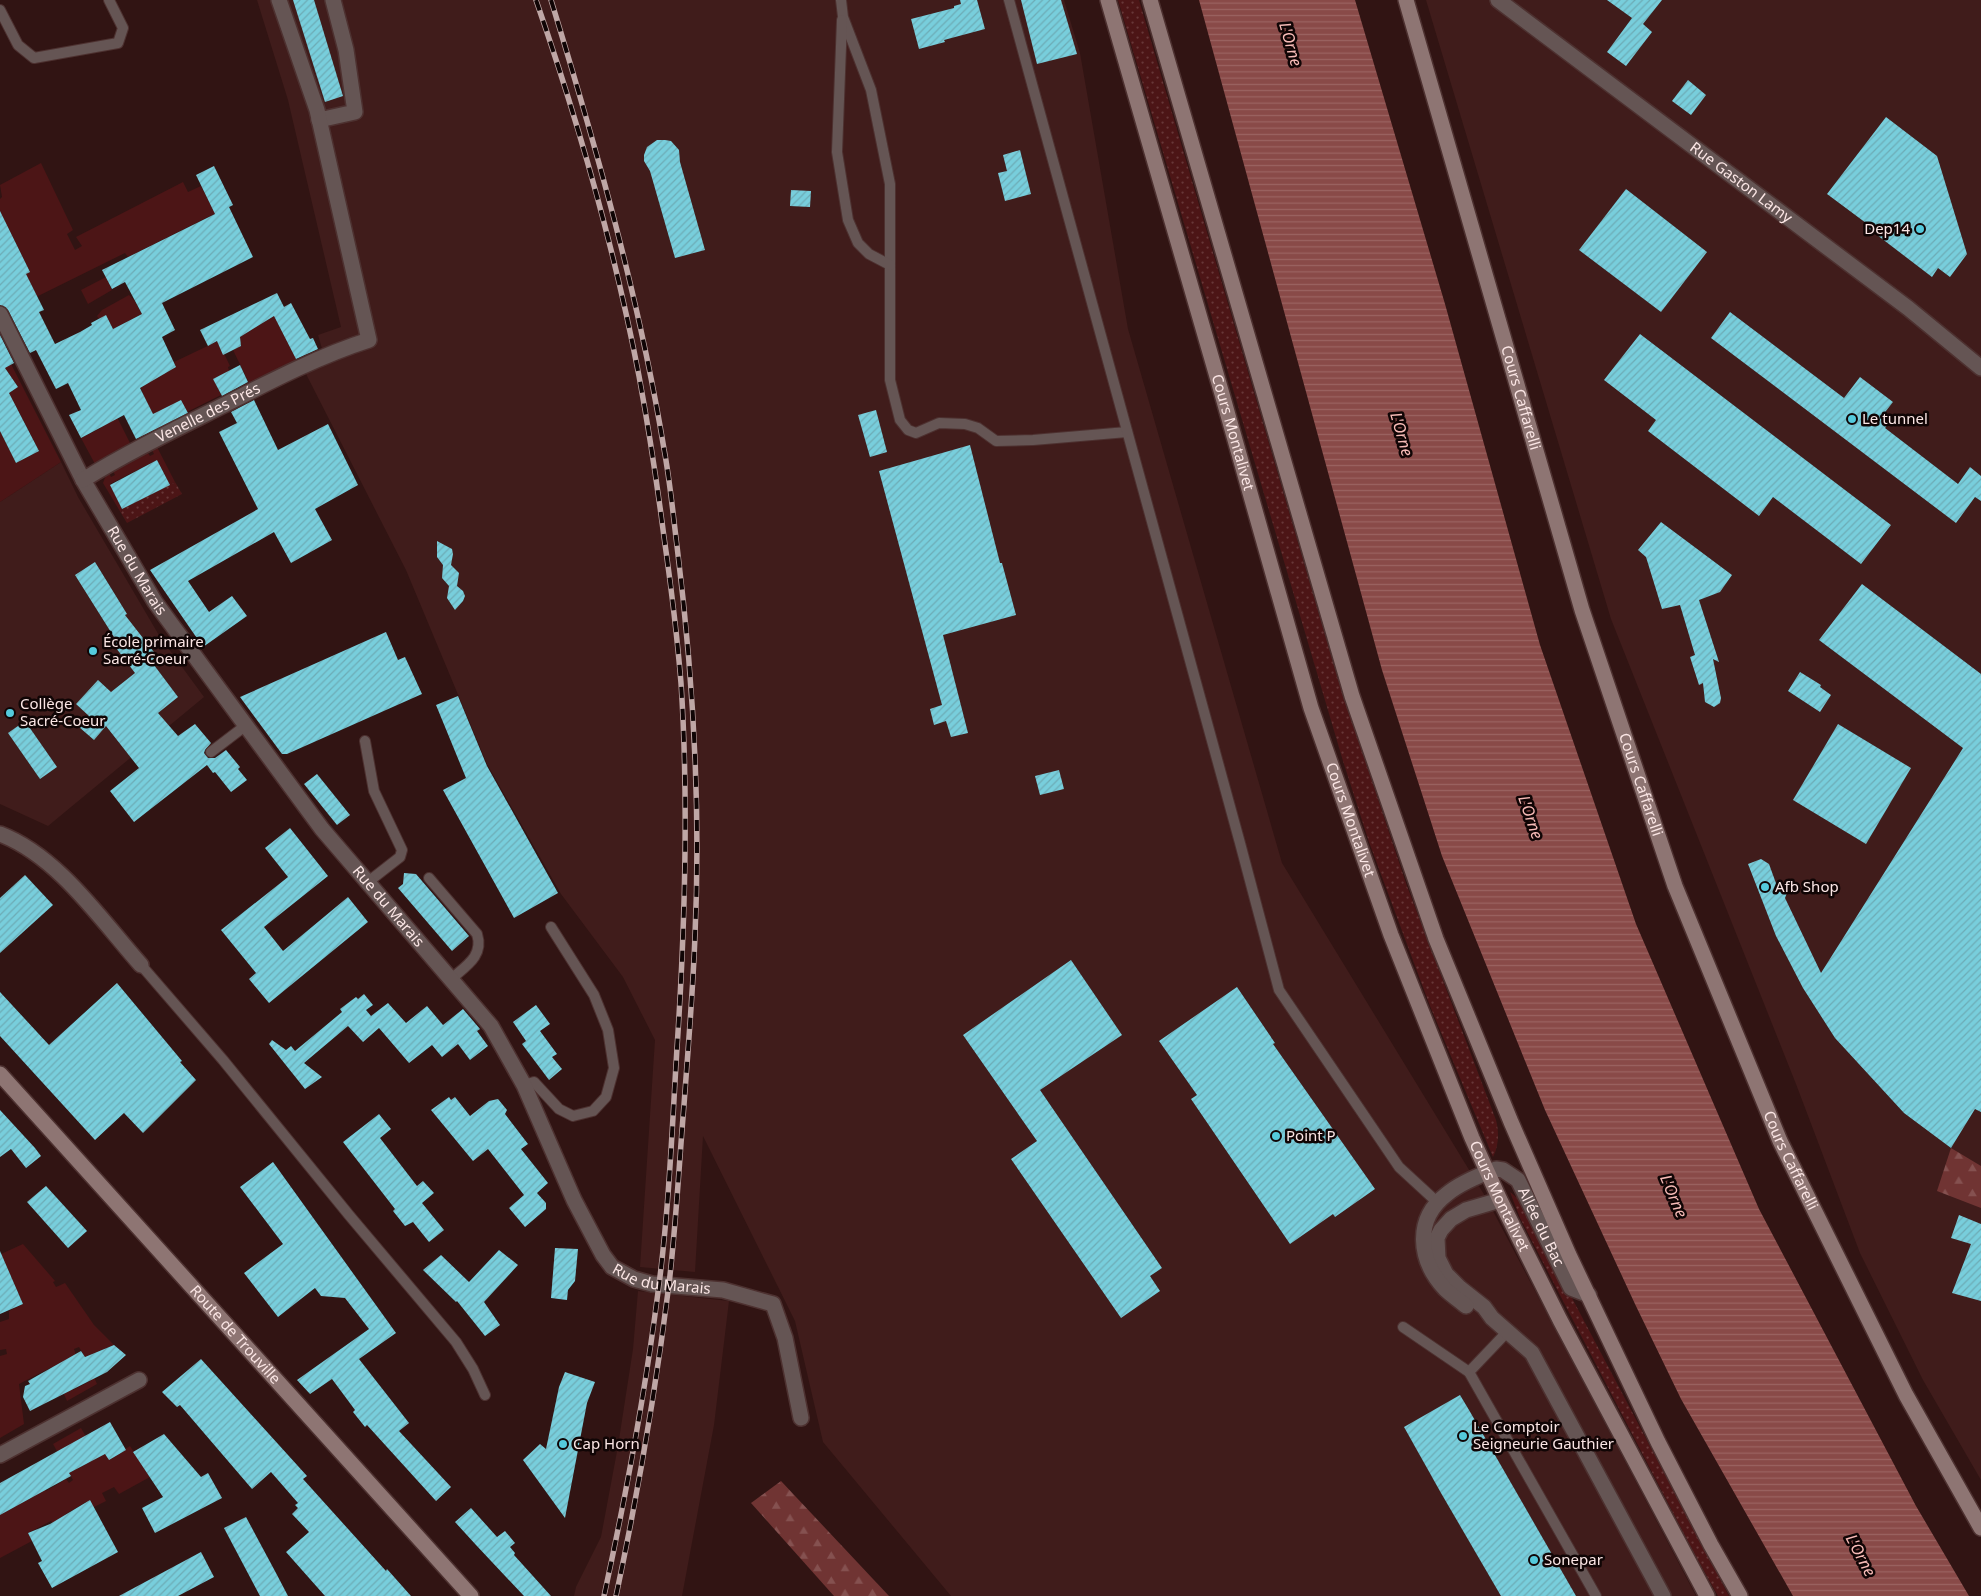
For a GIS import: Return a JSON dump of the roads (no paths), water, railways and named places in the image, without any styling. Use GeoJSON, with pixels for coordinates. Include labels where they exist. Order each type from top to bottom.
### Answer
{"type":"FeatureCollection","features":[{"type":"Feature","properties":{"kind":"main road","name":"Cours Montalivet"},"geometry":{"type":"LineString","coordinates":[[1108,0],[1311,708],[1348,818],[1391,935],[1472,1138],[1500,1200],[1560,1320],[1707,1596]]}},
{"type":"Feature","properties":{"kind":"main road"},"geometry":{"type":"LineString","coordinates":[[1150,0],[1352,696],[1436,939],[1538,1186],[1658,1442],[1711,1545],[1740,1596]]}},
{"type":"Feature","properties":{"kind":"main road","name":"Cours Caffarelli"},"geometry":{"type":"LineString","coordinates":[[1406,0],[1582,610],[1675,886],[1780,1141],[1906,1395],[1981,1528]]}},
{"type":"Feature","properties":{"kind":"main road","name":"Route de Trouville"},"geometry":{"type":"LineString","coordinates":[[0,1074],[471,1596]]}},
{"type":"Feature","properties":{"kind":"street"},"geometry":{"type":"LineString","coordinates":[[279,0],[319,120],[355,112],[346,50],[333,0]]}},
{"type":"Feature","properties":{"kind":"street","name":"Rue Gaston Lamy"},"geometry":{"type":"LineString","coordinates":[[1498,0],[1908,308],[1981,368]]}},
{"type":"Feature","properties":{"kind":"street","name":"Venelle des Prés"},"geometry":{"type":"LineString","coordinates":[[83,480],[156,439],[336,350],[369,340],[319,120]]}},
{"type":"Feature","properties":{"kind":"street","name":"Rue du Marais"},"geometry":{"type":"LineString","coordinates":[[0,314],[83,480],[156,602],[322,829],[491,1026],[524,1085],[593,1239],[612,1267],[626,1276],[652,1284],[723,1290],[772,1304],[785,1338],[801,1418]]}},
{"type":"Feature","properties":{"kind":"street"},"geometry":{"type":"LineString","coordinates":[[0,834],[34,852],[70,883],[141,965]]}},
{"type":"Feature","properties":{"kind":"street","name":"Allée du Bac"},"geometry":{"type":"LineString","coordinates":[[1492,1318],[1479,1315],[1446,1291],[1427,1264],[1424,1252],[1425,1222],[1437,1202],[1447,1193],[1496,1169],[1503,1170],[1518,1180],[1571,1288],[1589,1295]]}},
{"type":"Feature","properties":{"kind":"street","name":"Allée du Bac"},"geometry":{"type":"LineString","coordinates":[[1500,1200],[1466,1210],[1451,1219],[1441,1230],[1437,1238],[1438,1258],[1446,1274],[1532,1353],[1664,1596]]}},
{"type":"Feature","properties":{"kind":"street"},"geometry":{"type":"LineString","coordinates":[[0,1455],[139,1380]]}},
{"type":"Feature","properties":{"kind":"lane"},"geometry":{"type":"LineString","coordinates":[[0,10],[18,45],[34,58],[118,43],[123,28],[109,0]]}},
{"type":"Feature","properties":{"kind":"lane"},"geometry":{"type":"LineString","coordinates":[[841,0],[837,152],[848,220],[858,243],[869,254],[890,265]]}},
{"type":"Feature","properties":{"kind":"lane"},"geometry":{"type":"LineString","coordinates":[[1009,0],[1279,990],[1399,1167],[1437,1202]]}},
{"type":"Feature","properties":{"kind":"lane"},"geometry":{"type":"LineString","coordinates":[[842,17],[871,90],[890,184],[890,380],[900,420],[908,430],[916,433],[939,423],[965,424],[978,428],[996,441],[1033,440],[1127,432]]}},
{"type":"Feature","properties":{"kind":"lane"},"geometry":{"type":"LineString","coordinates":[[211,752],[245,726]]}},
{"type":"Feature","properties":{"kind":"lane"},"geometry":{"type":"LineString","coordinates":[[365,741],[374,791],[402,850],[400,857],[368,882]]}},
{"type":"Feature","properties":{"kind":"lane"},"geometry":{"type":"LineString","coordinates":[[429,878],[477,934],[480,944],[479,951],[451,979]]}},
{"type":"Feature","properties":{"kind":"lane"},"geometry":{"type":"LineString","coordinates":[[524,1085],[534,1082],[559,1108],[574,1116],[593,1111],[606,1097],[614,1068],[608,1030],[594,995],[551,927]]}},
{"type":"Feature","properties":{"kind":"lane"},"geometry":{"type":"LineString","coordinates":[[141,965],[223,1060],[349,1215],[456,1342],[473,1369],[485,1395]]}},
{"type":"Feature","properties":{"kind":"lane"},"geometry":{"type":"LineString","coordinates":[[1403,1326],[1469,1372],[1596,1596]]}},
{"type":"Feature","properties":{"kind":"lane"},"geometry":{"type":"LineString","coordinates":[[1469,1372],[1508,1331]]}},
{"type":"Feature","properties":{"kind":"water","name":"L'Orne"},"geometry":{"type":"Polygon","coordinates":[[[1199,0],[1355,0],[1445,304],[1540,645],[1636,924],[1759,1209],[1916,1506],[1969,1596],[1793,1596],[1681,1399],[1635,1304],[1545,1110],[1442,856],[1382,670],[1199,0]]]}},
{"type":"Feature","properties":{"kind":"railway"},"geometry":{"type":"LineString","coordinates":[[536,0],[581,139],[619,282],[639,376],[656,477],[671,592],[681,683],[685,774],[684,912],[680,1003],[662,1262],[641,1406],[604,1596]]}},
{"type":"Feature","properties":{"kind":"railway"},"geometry":{"type":"LineString","coordinates":[[551,0],[615,223],[654,392],[668,473],[683,594],[691,691],[696,789],[697,886],[694,956],[674,1240],[652,1401],[632,1518],[616,1596]]}},
{"type":"Feature","properties":{"kind":"place","name":"Dep14"},"geometry":{"type":"Point","coordinates":[1920,229]}},
{"type":"Feature","properties":{"kind":"place","name":"Le tunnel"},"geometry":{"type":"Point","coordinates":[1852,419]}},
{"type":"Feature","properties":{"kind":"place","name":"École primaire Sacré-Coeur"},"geometry":{"type":"Point","coordinates":[93,651]}},
{"type":"Feature","properties":{"kind":"place","name":"Collège Sacré-Coeur"},"geometry":{"type":"Point","coordinates":[10,713]}},
{"type":"Feature","properties":{"kind":"place","name":"Afb Shop"},"geometry":{"type":"Point","coordinates":[1765,887]}},
{"type":"Feature","properties":{"kind":"place","name":"Point P"},"geometry":{"type":"Point","coordinates":[1276,1136]}},
{"type":"Feature","properties":{"kind":"place","name":"Le Comptoir Seigneurie Gauthier"},"geometry":{"type":"Point","coordinates":[1463,1436]}},
{"type":"Feature","properties":{"kind":"place","name":"Cap Horn"},"geometry":{"type":"Point","coordinates":[563,1444]}},
{"type":"Feature","properties":{"kind":"place","name":"Sonepar"},"geometry":{"type":"Point","coordinates":[1534,1560]}}]}
